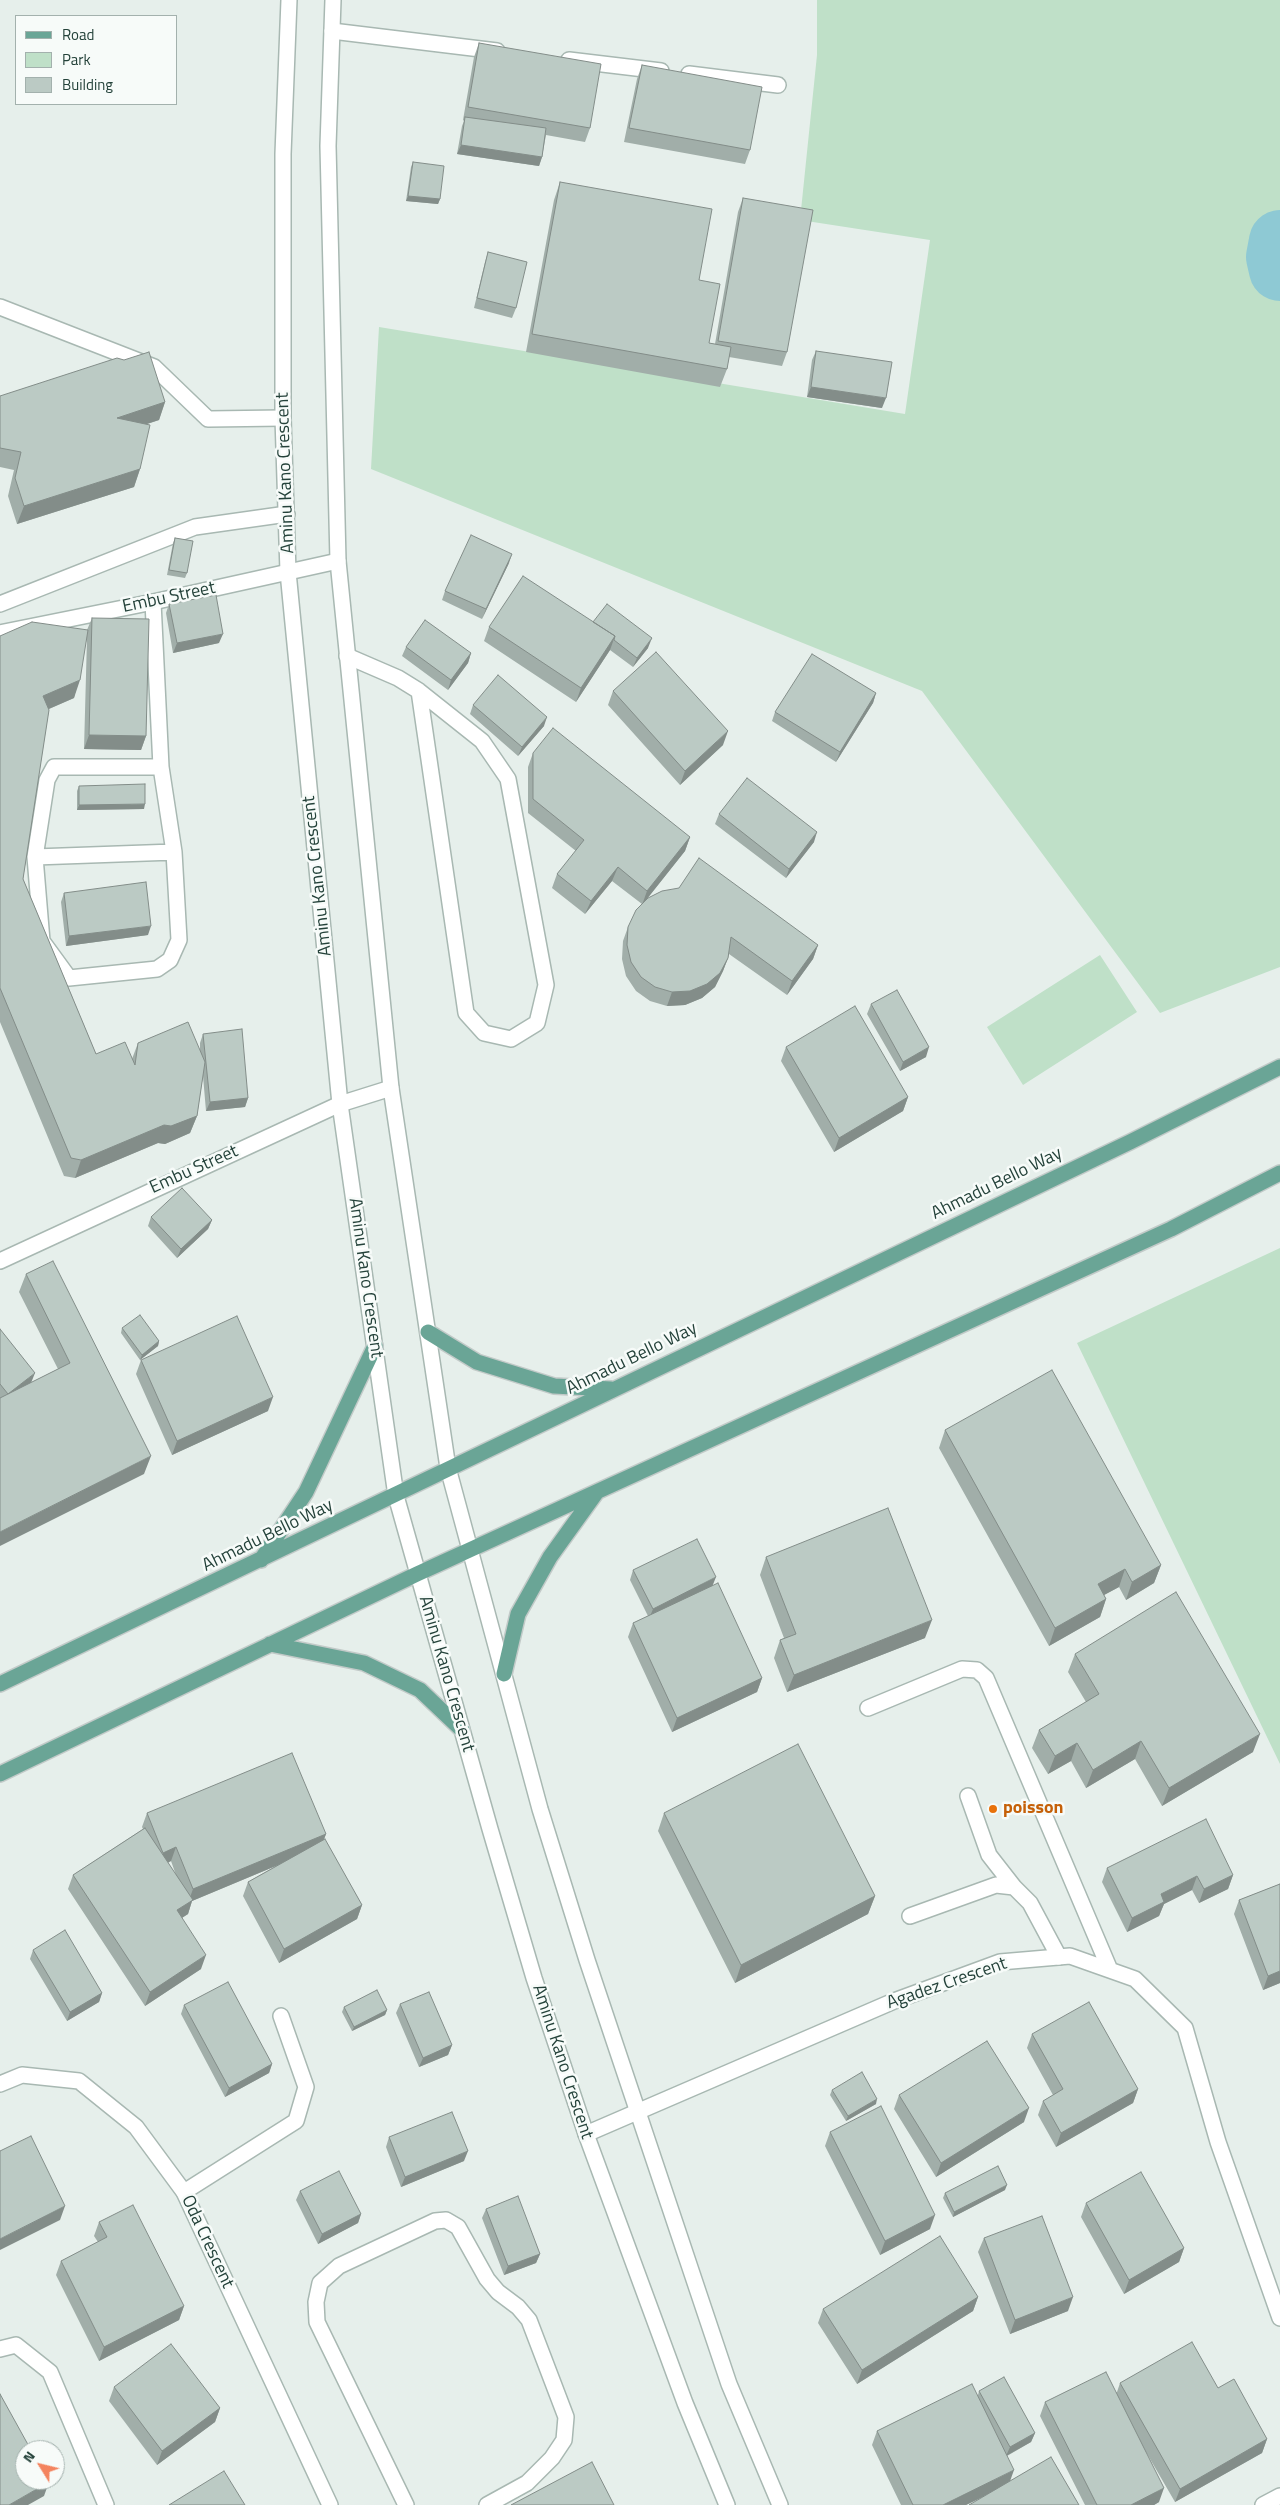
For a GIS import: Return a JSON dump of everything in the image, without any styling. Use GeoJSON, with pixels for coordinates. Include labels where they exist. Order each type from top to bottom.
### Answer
{"type":"FeatureCollection","features":[{"type":"Feature","properties":{"kind":"main road","name":"Ahmadu Bello Way"},"geometry":{"type":"LineString","coordinates":[[0,1684],[396,1496],[448,1468],[1130,1142],[1280,1067]]}},
{"type":"Feature","properties":{"kind":"main road"},"geometry":{"type":"LineString","coordinates":[[0,1774],[417,1574],[1172,1229],[1280,1174]]}},
{"type":"Feature","properties":{"kind":"main road"},"geometry":{"type":"LineString","coordinates":[[428,1332],[477,1362],[528,1378],[554,1386],[612,1389]]}},
{"type":"Feature","properties":{"kind":"main road"},"geometry":{"type":"LineString","coordinates":[[261,1560],[306,1492],[375,1346]]}},
{"type":"Feature","properties":{"kind":"main road"},"geometry":{"type":"LineString","coordinates":[[504,1674],[518,1614],[550,1557],[596,1493]]}},
{"type":"Feature","properties":{"kind":"main road"},"geometry":{"type":"LineString","coordinates":[[270,1644],[364,1663],[420,1690],[462,1730]]}},
{"type":"Feature","properties":{"kind":"street","name":"Aminu Kano Crescent"},"geometry":{"type":"LineString","coordinates":[[289,0],[284,154],[283,418],[288,514],[288,572],[340,1104],[396,1496],[534,1978],[586,2134],[685,2403],[727,2505]]}},
{"type":"Feature","properties":{"kind":"street"},"geometry":{"type":"LineString","coordinates":[[333,0],[328,146],[338,561],[391,1088],[448,1468],[540,1809],[729,2384],[780,2505]]}},
{"type":"Feature","properties":{"kind":"street"},"geometry":{"type":"LineString","coordinates":[[332,31],[511,53]]}},
{"type":"Feature","properties":{"kind":"street"},"geometry":{"type":"LineString","coordinates":[[550,58],[778,86]]}},
{"type":"Feature","properties":{"kind":"street"},"geometry":{"type":"LineString","coordinates":[[0,307],[154,367],[208,420],[283,418]]}},
{"type":"Feature","properties":{"kind":"street"},"geometry":{"type":"LineString","coordinates":[[0,604],[195,527],[288,514]]}},
{"type":"Feature","properties":{"kind":"street","name":"Embu Street"},"geometry":{"type":"LineString","coordinates":[[0,633],[153,602],[338,561]]}},
{"type":"Feature","properties":{"kind":"street"},"geometry":{"type":"LineString","coordinates":[[153,602],[161,767],[174,852],[179,940],[170,960],[157,969],[69,978],[42,941],[35,857],[47,780],[54,767],[161,767]]}},
{"type":"Feature","properties":{"kind":"street"},"geometry":{"type":"LineString","coordinates":[[347,656],[398,678],[419,691],[482,741],[508,779],[546,986],[537,1023],[511,1038],[484,1033],[466,1013],[419,691]]}},
{"type":"Feature","properties":{"kind":"street"},"geometry":{"type":"LineString","coordinates":[[35,857],[174,852]]}},
{"type":"Feature","properties":{"kind":"street","name":"Embu Street"},"geometry":{"type":"LineString","coordinates":[[0,1261],[340,1104],[391,1088]]}},
{"type":"Feature","properties":{"kind":"street"},"geometry":{"type":"LineString","coordinates":[[868,1708],[962,1669],[976,1670],[986,1678],[1110,1970]]}},
{"type":"Feature","properties":{"kind":"street"},"geometry":{"type":"LineString","coordinates":[[968,1796],[989,1854],[1014,1887],[1030,1903],[1060,1957]]}},
{"type":"Feature","properties":{"kind":"street"},"geometry":{"type":"LineString","coordinates":[[910,1916],[996,1885],[1014,1887]]}},
{"type":"Feature","properties":{"kind":"street","name":"Agadez Crescent"},"geometry":{"type":"LineString","coordinates":[[586,2134],[894,2001],[1000,1962],[1070,1956],[1135,1979],[1185,2028],[1218,2142],[1280,2318]]}},
{"type":"Feature","properties":{"kind":"street"},"geometry":{"type":"LineString","coordinates":[[184,2192],[296,2121],[306,2087],[281,2016]]}},
{"type":"Feature","properties":{"kind":"street","name":"Oda Crescent"},"geometry":{"type":"LineString","coordinates":[[0,2084],[22,2075],[79,2081],[136,2127],[184,2192],[330,2505]]}},
{"type":"Feature","properties":{"kind":"street"},"geometry":{"type":"LineString","coordinates":[[406,2505],[317,2322],[316,2302],[320,2283],[340,2266],[435,2221],[446,2220],[458,2227],[487,2279],[498,2292],[518,2307],[529,2320],[566,2417],[564,2440],[552,2458],[526,2483],[488,2505]]}},
{"type":"Feature","properties":{"kind":"street"},"geometry":{"type":"LineString","coordinates":[[0,2349],[16,2345],[50,2372],[106,2505]]}},
{"type":"Feature","properties":{"kind":"street"},"geometry":{"type":"LineString","coordinates":[[1263,2505],[1280,2496]]}},
{"type":"Feature","properties":{"kind":"green space"},"geometry":{"type":"Polygon","coordinates":[[[817,0],[1280,0],[1280,967],[1160,1013],[922,691],[371,469],[379,327],[905,414],[930,240],[800,220],[817,55],[817,0]]]}},
{"type":"Feature","properties":{"kind":"green space"},"geometry":{"type":"Polygon","coordinates":[[[1100,955],[1137,1012],[1023,1085],[987,1027],[1100,955]]]}},
{"type":"Feature","properties":{"kind":"green space"},"geometry":{"type":"Polygon","coordinates":[[[1280,1248],[1280,1764],[1077,1343],[1280,1248]]]}},
{"type":"Feature","properties":{"kind":"building"},"geometry":{"type":"Polygon","coordinates":[[[479,43],[601,64],[590,128],[468,107],[479,43]]]}},
{"type":"Feature","properties":{"kind":"building"},"geometry":{"type":"Polygon","coordinates":[[[642,65],[762,87],[750,150],[629,128],[642,65]]]}},
{"type":"Feature","properties":{"kind":"building"},"geometry":{"type":"Polygon","coordinates":[[[465,117],[546,128],[542,157],[461,145],[465,117]]]}},
{"type":"Feature","properties":{"kind":"building"},"geometry":{"type":"Polygon","coordinates":[[[413,162],[444,166],[440,199],[408,196],[413,162]]]}},
{"type":"Feature","properties":{"kind":"building"},"geometry":{"type":"Polygon","coordinates":[[[560,182],[712,209],[699,280],[720,284],[709,343],[731,347],[727,369],[532,334],[560,182]]]}},
{"type":"Feature","properties":{"kind":"building"},"geometry":{"type":"Polygon","coordinates":[[[743,198],[813,210],[787,352],[718,341],[743,198]]]}},
{"type":"Feature","properties":{"kind":"building"},"geometry":{"type":"Polygon","coordinates":[[[488,252],[527,262],[516,308],[477,298],[488,252]]]}},
{"type":"Feature","properties":{"kind":"building"},"geometry":{"type":"Polygon","coordinates":[[[816,351],[892,362],[886,398],[811,387],[816,351]]]}},
{"type":"Feature","properties":{"kind":"building"},"geometry":{"type":"Polygon","coordinates":[[[149,352],[165,402],[117,418],[150,425],[140,469],[24,506],[15,478],[21,452],[0,448],[0,396],[117,358],[124,360],[149,352]]]}},
{"type":"Feature","properties":{"kind":"building"},"geometry":{"type":"Polygon","coordinates":[[[471,535],[512,554],[486,609],[445,591],[471,535]]]}},
{"type":"Feature","properties":{"kind":"building"},"geometry":{"type":"Polygon","coordinates":[[[175,538],[193,541],[187,573],[169,570],[175,538]]]}},
{"type":"Feature","properties":{"kind":"building"},"geometry":{"type":"Polygon","coordinates":[[[523,576],[615,636],[581,688],[489,627],[523,576]]]}},
{"type":"Feature","properties":{"kind":"building"},"geometry":{"type":"Polygon","coordinates":[[[216,595],[223,634],[177,643],[169,604],[216,595]]]}},
{"type":"Feature","properties":{"kind":"building"},"geometry":{"type":"Polygon","coordinates":[[[607,604],[652,638],[637,658],[614,640],[615,636],[593,622],[607,604]]]}},
{"type":"Feature","properties":{"kind":"building"},"geometry":{"type":"Polygon","coordinates":[[[92,618],[149,619],[146,736],[89,735],[92,618]]]}},
{"type":"Feature","properties":{"kind":"building"},"geometry":{"type":"Polygon","coordinates":[[[425,620],[471,653],[451,680],[406,647],[425,620]]]}},
{"type":"Feature","properties":{"kind":"building"},"geometry":{"type":"Polygon","coordinates":[[[32,622],[88,630],[80,680],[43,696],[49,710],[23,879],[96,1054],[125,1042],[135,1065],[138,1043],[188,1022],[205,1062],[197,1116],[171,1126],[164,1125],[81,1160],[71,1158],[0,988],[0,636],[32,622]]]}},
{"type":"Feature","properties":{"kind":"building"},"geometry":{"type":"Polygon","coordinates":[[[656,652],[728,731],[685,771],[613,691],[656,652]]]}},
{"type":"Feature","properties":{"kind":"building"},"geometry":{"type":"Polygon","coordinates":[[[812,654],[876,693],[840,752],[775,712],[812,654]]]}},
{"type":"Feature","properties":{"kind":"building"},"geometry":{"type":"Polygon","coordinates":[[[498,675],[547,717],[522,747],[473,705],[498,675]]]}},
{"type":"Feature","properties":{"kind":"building"},"geometry":{"type":"Polygon","coordinates":[[[553,728],[690,837],[647,891],[618,867],[591,901],[557,874],[584,840],[533,799],[533,753],[553,728]]]}},
{"type":"Feature","properties":{"kind":"building"},"geometry":{"type":"Polygon","coordinates":[[[747,778],[817,832],[789,869],[719,814],[747,778]]]}},
{"type":"Feature","properties":{"kind":"building"},"geometry":{"type":"Polygon","coordinates":[[[145,784],[145,804],[79,805],[79,786],[145,784]]]}},
{"type":"Feature","properties":{"kind":"building"},"geometry":{"type":"Polygon","coordinates":[[[699,858],[818,945],[792,981],[731,937],[728,958],[720,973],[707,984],[690,991],[672,992],[655,987],[641,977],[631,962],[627,945],[628,927],[636,910],[648,898],[662,891],[679,888],[699,858]]]}},
{"type":"Feature","properties":{"kind":"building"},"geometry":{"type":"Polygon","coordinates":[[[146,882],[151,926],[69,936],[64,893],[146,882]]]}},
{"type":"Feature","properties":{"kind":"building"},"geometry":{"type":"Polygon","coordinates":[[[897,990],[929,1047],[903,1062],[871,1004],[897,990]]]}},
{"type":"Feature","properties":{"kind":"building"},"geometry":{"type":"Polygon","coordinates":[[[855,1006],[908,1097],[839,1138],[786,1047],[855,1006]]]}},
{"type":"Feature","properties":{"kind":"building"},"geometry":{"type":"Polygon","coordinates":[[[242,1029],[248,1098],[210,1102],[203,1034],[242,1029]]]}},
{"type":"Feature","properties":{"kind":"building"},"geometry":{"type":"Polygon","coordinates":[[[182,1188],[212,1220],[181,1249],[151,1217],[182,1188]]]}},
{"type":"Feature","properties":{"kind":"building"},"geometry":{"type":"Polygon","coordinates":[[[53,1261],[151,1456],[0,1532],[0,1398],[70,1363],[26,1274],[53,1261]]]}},
{"type":"Feature","properties":{"kind":"building"},"geometry":{"type":"Polygon","coordinates":[[[140,1315],[159,1341],[142,1355],[122,1328],[140,1315]]]}},
{"type":"Feature","properties":{"kind":"building"},"geometry":{"type":"Polygon","coordinates":[[[237,1316],[273,1397],[177,1441],[141,1360],[237,1316]]]}},
{"type":"Feature","properties":{"kind":"building"},"geometry":{"type":"Polygon","coordinates":[[[0,1329],[35,1373],[8,1394],[0,1384],[0,1329]]]}},
{"type":"Feature","properties":{"kind":"building"},"geometry":{"type":"Polygon","coordinates":[[[1052,1370],[1161,1565],[1132,1582],[1125,1569],[1098,1584],[1106,1599],[1055,1628],[945,1430],[1052,1370]]]}},
{"type":"Feature","properties":{"kind":"building"},"geometry":{"type":"Polygon","coordinates":[[[888,1508],[932,1620],[794,1675],[780,1640],[796,1634],[766,1557],[888,1508]]]}},
{"type":"Feature","properties":{"kind":"building"},"geometry":{"type":"Polygon","coordinates":[[[697,1539],[716,1577],[653,1609],[633,1570],[697,1539]]]}},
{"type":"Feature","properties":{"kind":"building"},"geometry":{"type":"Polygon","coordinates":[[[718,1583],[762,1678],[677,1718],[633,1623],[718,1583]]]}},
{"type":"Feature","properties":{"kind":"building"},"geometry":{"type":"Polygon","coordinates":[[[1176,1592],[1260,1734],[1169,1788],[1141,1741],[1093,1770],[1077,1743],[1055,1756],[1039,1730],[1099,1694],[1075,1654],[1176,1592]]]}},
{"type":"Feature","properties":{"kind":"building"},"geometry":{"type":"Polygon","coordinates":[[[798,1744],[875,1896],[741,1965],[664,1813],[798,1744]]]}},
{"type":"Feature","properties":{"kind":"building"},"geometry":{"type":"Polygon","coordinates":[[[292,1753],[326,1834],[193,1889],[176,1847],[163,1853],[147,1813],[292,1753]]]}},
{"type":"Feature","properties":{"kind":"building"},"geometry":{"type":"Polygon","coordinates":[[[1206,1819],[1233,1875],[1204,1889],[1197,1876],[1161,1894],[1164,1902],[1132,1918],[1107,1868],[1206,1819]]]}},
{"type":"Feature","properties":{"kind":"building"},"geometry":{"type":"Polygon","coordinates":[[[145,1828],[193,1900],[177,1910],[206,1955],[150,1992],[73,1875],[145,1828]]]}},
{"type":"Feature","properties":{"kind":"building"},"geometry":{"type":"Polygon","coordinates":[[[325,1839],[362,1905],[284,1949],[248,1882],[325,1839]]]}},
{"type":"Feature","properties":{"kind":"building"},"geometry":{"type":"Polygon","coordinates":[[[1280,1884],[1280,1971],[1268,1976],[1239,1900],[1280,1884]]]}},
{"type":"Feature","properties":{"kind":"building"},"geometry":{"type":"Polygon","coordinates":[[[65,1930],[102,1993],[70,2012],[33,1950],[65,1930]]]}},
{"type":"Feature","properties":{"kind":"building"},"geometry":{"type":"Polygon","coordinates":[[[228,1982],[272,2064],[229,2088],[184,2005],[228,1982]]]}},
{"type":"Feature","properties":{"kind":"building"},"geometry":{"type":"Polygon","coordinates":[[[377,1990],[387,2010],[354,2027],[344,2007],[377,1990]]]}},
{"type":"Feature","properties":{"kind":"building"},"geometry":{"type":"Polygon","coordinates":[[[429,1992],[452,2045],[423,2058],[400,2004],[429,1992]]]}},
{"type":"Feature","properties":{"kind":"building"},"geometry":{"type":"Polygon","coordinates":[[[1089,2002],[1138,2089],[1061,2133],[1043,2101],[1063,2089],[1032,2034],[1089,2002]]]}},
{"type":"Feature","properties":{"kind":"building"},"geometry":{"type":"Polygon","coordinates":[[[987,2041],[1029,2108],[941,2163],[899,2095],[987,2041]]]}},
{"type":"Feature","properties":{"kind":"building"},"geometry":{"type":"Polygon","coordinates":[[[862,2072],[877,2099],[848,2116],[832,2090],[862,2072]]]}},
{"type":"Feature","properties":{"kind":"building"},"geometry":{"type":"Polygon","coordinates":[[[881,2106],[935,2215],[885,2241],[830,2132],[881,2106]]]}},
{"type":"Feature","properties":{"kind":"building"},"geometry":{"type":"Polygon","coordinates":[[[452,2112],[468,2151],[405,2177],[389,2137],[452,2112]]]}},
{"type":"Feature","properties":{"kind":"building"},"geometry":{"type":"Polygon","coordinates":[[[31,2136],[65,2206],[0,2239],[0,2151],[31,2136]]]}},
{"type":"Feature","properties":{"kind":"building"},"geometry":{"type":"Polygon","coordinates":[[[998,2166],[1007,2185],[954,2212],[945,2193],[998,2166]]]}},
{"type":"Feature","properties":{"kind":"building"},"geometry":{"type":"Polygon","coordinates":[[[339,2171],[361,2214],[322,2234],[300,2191],[339,2171]]]}},
{"type":"Feature","properties":{"kind":"building"},"geometry":{"type":"Polygon","coordinates":[[[1141,2172],[1184,2248],[1129,2280],[1086,2203],[1141,2172]]]}},
{"type":"Feature","properties":{"kind":"building"},"geometry":{"type":"Polygon","coordinates":[[[518,2196],[540,2254],[508,2266],[486,2209],[518,2196]]]}},
{"type":"Feature","properties":{"kind":"building"},"geometry":{"type":"Polygon","coordinates":[[[133,2205],[184,2306],[104,2347],[61,2261],[107,2237],[99,2222],[133,2205]]]}},
{"type":"Feature","properties":{"kind":"building"},"geometry":{"type":"Polygon","coordinates":[[[1042,2216],[1073,2297],[1015,2320],[984,2238],[1042,2216]]]}},
{"type":"Feature","properties":{"kind":"building"},"geometry":{"type":"Polygon","coordinates":[[[940,2236],[978,2297],[862,2370],[823,2309],[940,2236]]]}},
{"type":"Feature","properties":{"kind":"building"},"geometry":{"type":"Polygon","coordinates":[[[1192,2342],[1218,2388],[1234,2379],[1267,2439],[1180,2489],[1120,2383],[1192,2342]]]}},
{"type":"Feature","properties":{"kind":"building"},"geometry":{"type":"Polygon","coordinates":[[[171,2344],[220,2408],[162,2451],[114,2387],[171,2344]]]}},
{"type":"Feature","properties":{"kind":"building"},"geometry":{"type":"Polygon","coordinates":[[[1106,2372],[1164,2488],[1131,2505],[1097,2505],[1045,2402],[1106,2372]]]}},
{"type":"Feature","properties":{"kind":"building"},"geometry":{"type":"Polygon","coordinates":[[[1004,2377],[1035,2433],[1010,2447],[979,2391],[1004,2377]]]}},
{"type":"Feature","properties":{"kind":"building"},"geometry":{"type":"Polygon","coordinates":[[[972,2384],[1014,2470],[943,2505],[913,2505],[877,2431],[972,2384]]]}},
{"type":"Feature","properties":{"kind":"building"},"geometry":{"type":"Polygon","coordinates":[[[0,2394],[25,2440],[15,2440],[15,2490],[35,2490],[9,2505],[0,2505],[0,2394]]]}},
{"type":"Feature","properties":{"kind":"building"},"geometry":{"type":"Polygon","coordinates":[[[1051,2457],[1079,2505],[969,2505],[1051,2457]]]}},
{"type":"Feature","properties":{"kind":"building"},"geometry":{"type":"Polygon","coordinates":[[[592,2462],[614,2505],[511,2505],[592,2462]]]}},
{"type":"Feature","properties":{"kind":"building"},"geometry":{"type":"Polygon","coordinates":[[[224,2471],[245,2505],[169,2505],[224,2471]]]}},
{"type":"Feature","properties":{"kind":"waterway"},"geometry":{"type":"LineString","coordinates":[[1280,241],[1277,257],[1280,270]]}},
{"type":"Feature","properties":{"kind":"place","name":"poisson"},"geometry":{"type":"Point","coordinates":[993,1809]}}]}
